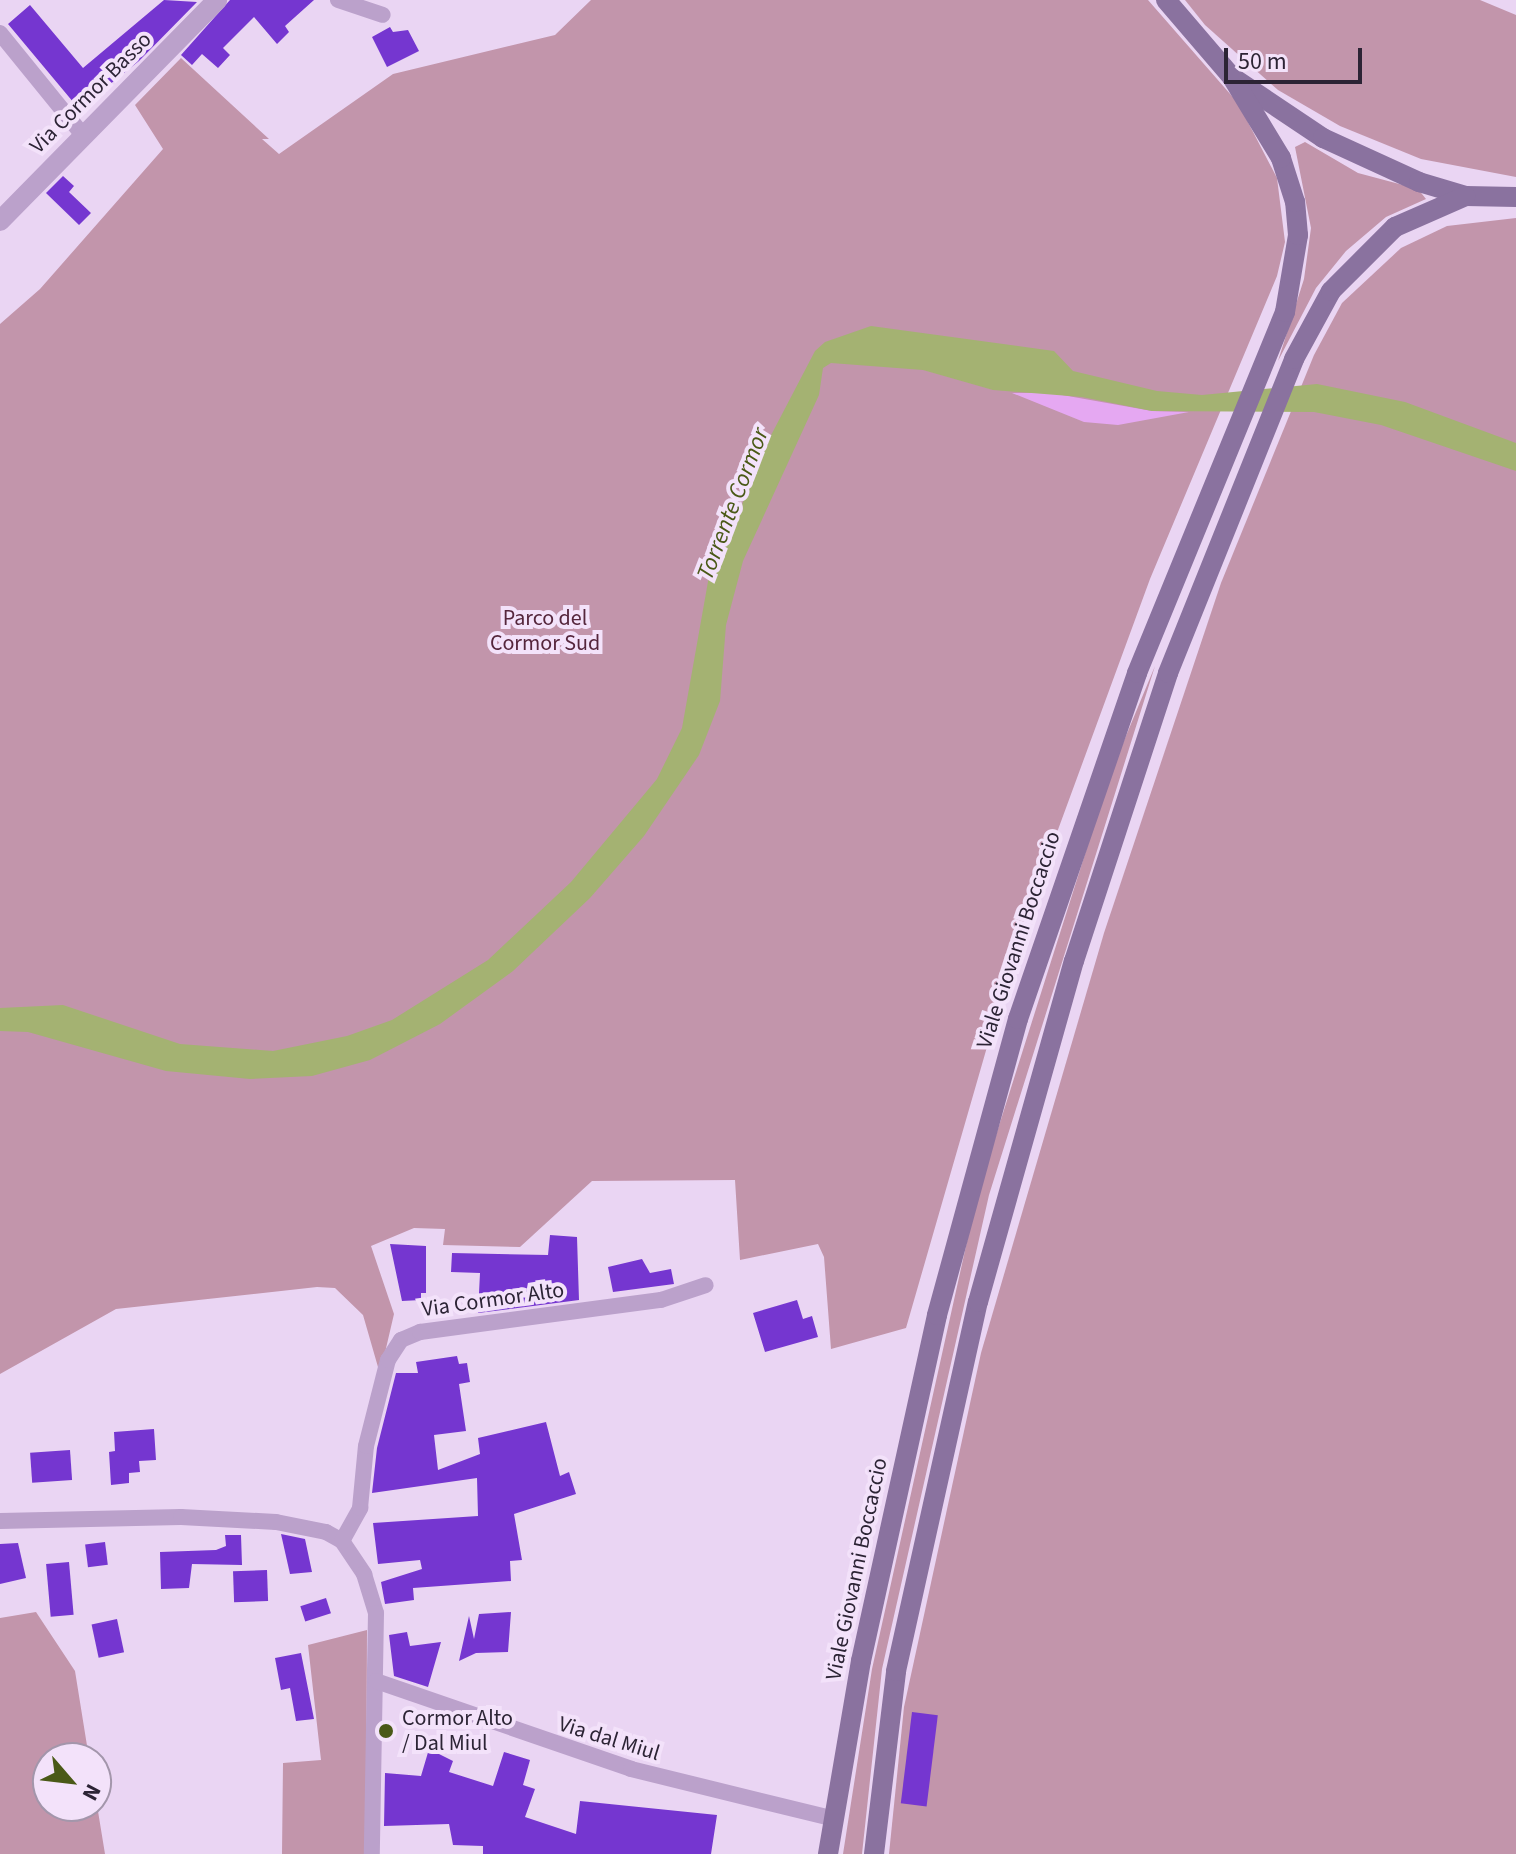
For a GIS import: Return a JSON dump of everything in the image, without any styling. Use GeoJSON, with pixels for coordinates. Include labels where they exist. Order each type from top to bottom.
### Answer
{"type":"FeatureCollection","features":[{"type":"Feature","properties":{"kind":"main road"},"geometry":{"type":"LineString","coordinates":[[1166,0],[1232,77],[1323,138],[1419,182],[1466,196],[1516,197]]}},
{"type":"Feature","properties":{"kind":"main road","name":"Viale Giovanni Boccaccio"},"geometry":{"type":"LineString","coordinates":[[828,1854],[861,1661],[970,1183],[1064,877],[1155,628],[1285,312],[1298,235],[1295,202],[1281,158],[1232,77]]}},
{"type":"Feature","properties":{"kind":"main road"},"geometry":{"type":"LineString","coordinates":[[874,1854],[896,1671],[978,1302],[1079,946],[1183,634],[1312,322],[1331,291],[1375,242],[1395,227],[1466,196]]}},
{"type":"Feature","properties":{"kind":"street","name":"Via Cormor Basso"},"geometry":{"type":"LineString","coordinates":[[0,221],[217,0]]}},
{"type":"Feature","properties":{"kind":"street"},"geometry":{"type":"LineString","coordinates":[[338,0],[383,15]]}},
{"type":"Feature","properties":{"kind":"street"},"geometry":{"type":"LineString","coordinates":[[0,33],[83,135]]}},
{"type":"Feature","properties":{"kind":"street","name":"Via Cormor Alto"},"geometry":{"type":"LineString","coordinates":[[342,1541],[360,1508],[366,1446],[388,1360],[401,1340],[420,1332],[661,1300],[706,1285]]}},
{"type":"Feature","properties":{"kind":"street"},"geometry":{"type":"LineString","coordinates":[[0,1521],[197,1517],[303,1526],[342,1541],[364,1574],[374,1603],[376,1681],[372,1854]]}},
{"type":"Feature","properties":{"kind":"street","name":"Via dal Miul"},"geometry":{"type":"LineString","coordinates":[[376,1681],[631,1769],[834,1819]]}},
{"type":"Feature","properties":{"kind":"green space","name":"Parco del Cormor Sud"},"geometry":{"type":"Polygon","coordinates":[[[591,0],[1148,0],[1238,103],[1277,178],[1285,242],[1277,276],[1150,579],[1019,936],[906,1328],[831,1349],[824,1257],[818,1244],[740,1260],[735,1180],[592,1181],[520,1247],[443,1245],[445,1229],[414,1228],[371,1246],[394,1314],[380,1374],[363,1315],[335,1288],[317,1287],[116,1309],[0,1374],[0,324],[40,289],[163,149],[135,105],[181,58],[269,139],[262,139],[279,154],[393,74],[555,35],[591,0]]]}},
{"type":"Feature","properties":{"kind":"green space"},"geometry":{"type":"Polygon","coordinates":[[[1185,0],[1480,0],[1516,15],[1516,177],[1421,159],[1340,126],[1278,90],[1205,25],[1185,0]]]}},
{"type":"Feature","properties":{"kind":"green space"},"geometry":{"type":"Polygon","coordinates":[[[1305,142],[1358,173],[1418,189],[1426,199],[1386,217],[1346,251],[1316,288],[1278,361],[1304,279],[1311,228],[1295,147],[1305,142]]]}},
{"type":"Feature","properties":{"kind":"green space"},"geometry":{"type":"Polygon","coordinates":[[[1516,218],[1516,1854],[889,1854],[904,1707],[981,1353],[1104,933],[1221,583],[1314,355],[1342,303],[1401,248],[1447,226],[1516,218]]]}},
{"type":"Feature","properties":{"kind":"green space"},"geometry":{"type":"Polygon","coordinates":[[[1155,666],[989,1195],[882,1669],[862,1854],[843,1854],[872,1669],[978,1192],[1111,772],[1155,666]]]}},
{"type":"Feature","properties":{"kind":"green space"},"geometry":{"type":"Polygon","coordinates":[[[36,1612],[75,1671],[86,1742],[32,1742],[32,1822],[100,1822],[105,1854],[0,1854],[0,1618],[36,1612]]]}},
{"type":"Feature","properties":{"kind":"green space"},"geometry":{"type":"Polygon","coordinates":[[[367,1630],[366,1854],[282,1854],[283,1763],[321,1760],[308,1645],[367,1630]]]}},
{"type":"Feature","properties":{"kind":"sand"},"geometry":{"type":"Polygon","coordinates":[[[1012,393],[1051,393],[1152,411],[1189,412],[1118,425],[1084,422],[1012,393]]]}},
{"type":"Feature","properties":{"kind":"shaded area"},"geometry":{"type":"Polygon","coordinates":[[[871,326],[1054,351],[1073,371],[1157,391],[1202,395],[1317,384],[1405,402],[1516,443],[1516,471],[1381,425],[1314,412],[1152,411],[1082,397],[993,390],[923,370],[831,363],[823,368],[819,395],[743,561],[726,625],[720,701],[699,755],[644,836],[590,898],[513,971],[440,1024],[370,1060],[312,1076],[250,1079],[166,1071],[28,1032],[0,1031],[0,1008],[63,1005],[180,1044],[273,1051],[347,1036],[392,1020],[488,960],[571,882],[657,779],[682,728],[709,576],[735,526],[755,466],[815,351],[825,342],[871,326]]]}},
{"type":"Feature","properties":{"kind":"building"},"geometry":{"type":"Polygon","coordinates":[[[164,0],[197,2],[139,61],[79,109],[8,24],[30,5],[83,68],[164,0]]]}},
{"type":"Feature","properties":{"kind":"building"},"geometry":{"type":"Polygon","coordinates":[[[230,0],[314,0],[285,26],[289,32],[277,44],[254,17],[223,48],[230,55],[218,68],[202,54],[192,65],[181,55],[230,0]]]}},
{"type":"Feature","properties":{"kind":"building"},"geometry":{"type":"Polygon","coordinates":[[[390,27],[393,32],[408,30],[419,51],[387,67],[372,37],[390,27]]]}},
{"type":"Feature","properties":{"kind":"building"},"geometry":{"type":"Polygon","coordinates":[[[63,176],[74,186],[69,192],[91,213],[79,225],[46,193],[63,176]]]}},
{"type":"Feature","properties":{"kind":"building"},"geometry":{"type":"Polygon","coordinates":[[[550,1235],[577,1237],[579,1300],[478,1313],[480,1273],[451,1272],[452,1253],[548,1255],[550,1235]]]}},
{"type":"Feature","properties":{"kind":"building"},"geometry":{"type":"Polygon","coordinates":[[[390,1244],[426,1246],[426,1293],[421,1293],[421,1300],[402,1301],[390,1244]]]}},
{"type":"Feature","properties":{"kind":"building"},"geometry":{"type":"Polygon","coordinates":[[[642,1259],[650,1273],[671,1269],[674,1284],[613,1292],[608,1267],[642,1259]]]}},
{"type":"Feature","properties":{"kind":"building"},"geometry":{"type":"Polygon","coordinates":[[[797,1300],[803,1319],[812,1316],[818,1337],[765,1352],[753,1313],[797,1300]]]}},
{"type":"Feature","properties":{"kind":"building"},"geometry":{"type":"Polygon","coordinates":[[[457,1356],[459,1364],[467,1363],[470,1382],[459,1384],[466,1431],[434,1435],[438,1470],[480,1454],[478,1438],[546,1422],[560,1476],[569,1472],[576,1494],[514,1514],[522,1560],[510,1561],[511,1581],[413,1588],[414,1600],[385,1604],[381,1582],[422,1569],[420,1560],[378,1564],[373,1523],[478,1516],[477,1478],[372,1493],[377,1448],[396,1373],[418,1373],[416,1362],[457,1356]]]}},
{"type":"Feature","properties":{"kind":"building"},"geometry":{"type":"Polygon","coordinates":[[[154,1429],[156,1460],[139,1461],[140,1472],[129,1473],[129,1483],[111,1485],[109,1452],[115,1451],[114,1432],[154,1429]]]}},
{"type":"Feature","properties":{"kind":"building"},"geometry":{"type":"Polygon","coordinates":[[[70,1450],[72,1480],[32,1483],[30,1453],[70,1450]]]}},
{"type":"Feature","properties":{"kind":"building"},"geometry":{"type":"Polygon","coordinates":[[[281,1534],[305,1539],[312,1572],[290,1574],[281,1534]]]}},
{"type":"Feature","properties":{"kind":"building"},"geometry":{"type":"Polygon","coordinates":[[[225,1535],[241,1535],[242,1565],[192,1564],[189,1588],[161,1589],[160,1552],[216,1550],[226,1546],[225,1535]]]}},
{"type":"Feature","properties":{"kind":"building"},"geometry":{"type":"Polygon","coordinates":[[[105,1542],[108,1565],[88,1567],[85,1544],[105,1542]]]}},
{"type":"Feature","properties":{"kind":"building"},"geometry":{"type":"Polygon","coordinates":[[[18,1543],[26,1578],[0,1584],[0,1544],[18,1543]]]}},
{"type":"Feature","properties":{"kind":"building"},"geometry":{"type":"Polygon","coordinates":[[[69,1562],[74,1615],[51,1617],[46,1564],[69,1562]]]}},
{"type":"Feature","properties":{"kind":"building"},"geometry":{"type":"Polygon","coordinates":[[[267,1570],[268,1601],[234,1602],[233,1571],[267,1570]]]}},
{"type":"Feature","properties":{"kind":"building"},"geometry":{"type":"Polygon","coordinates":[[[326,1598],[331,1613],[305,1622],[300,1606],[326,1598]]]}},
{"type":"Feature","properties":{"kind":"building"},"geometry":{"type":"Polygon","coordinates":[[[511,1612],[508,1652],[476,1653],[459,1661],[469,1616],[474,1639],[479,1614],[511,1612]]]}},
{"type":"Feature","properties":{"kind":"building"},"geometry":{"type":"Polygon","coordinates":[[[117,1619],[124,1652],[99,1658],[92,1624],[117,1619]]]}},
{"type":"Feature","properties":{"kind":"building"},"geometry":{"type":"Polygon","coordinates":[[[407,1632],[410,1646],[441,1642],[428,1687],[394,1676],[389,1635],[407,1632]]]}},
{"type":"Feature","properties":{"kind":"building"},"geometry":{"type":"Polygon","coordinates":[[[301,1653],[314,1719],[296,1721],[290,1688],[281,1690],[275,1658],[301,1653]]]}},
{"type":"Feature","properties":{"kind":"building"},"geometry":{"type":"Polygon","coordinates":[[[912,1712],[938,1715],[927,1806],[901,1803],[912,1712]]]}},
{"type":"Feature","properties":{"kind":"building"},"geometry":{"type":"Polygon","coordinates":[[[429,1749],[453,1761],[449,1772],[493,1786],[504,1752],[530,1760],[523,1785],[535,1789],[525,1817],[576,1834],[580,1801],[717,1815],[711,1854],[483,1854],[483,1846],[453,1845],[449,1824],[384,1826],[385,1773],[421,1776],[429,1749]]]}},
{"type":"Feature","properties":{"kind":"place","name":"Cormor Alto / Dal Miul"},"geometry":{"type":"Point","coordinates":[386,1731]}},
{"type":"Feature","properties":{"kind":"water label","name":"Torrente Cormor"},"geometry":{"type":"Point","coordinates":[733,504]}}]}
